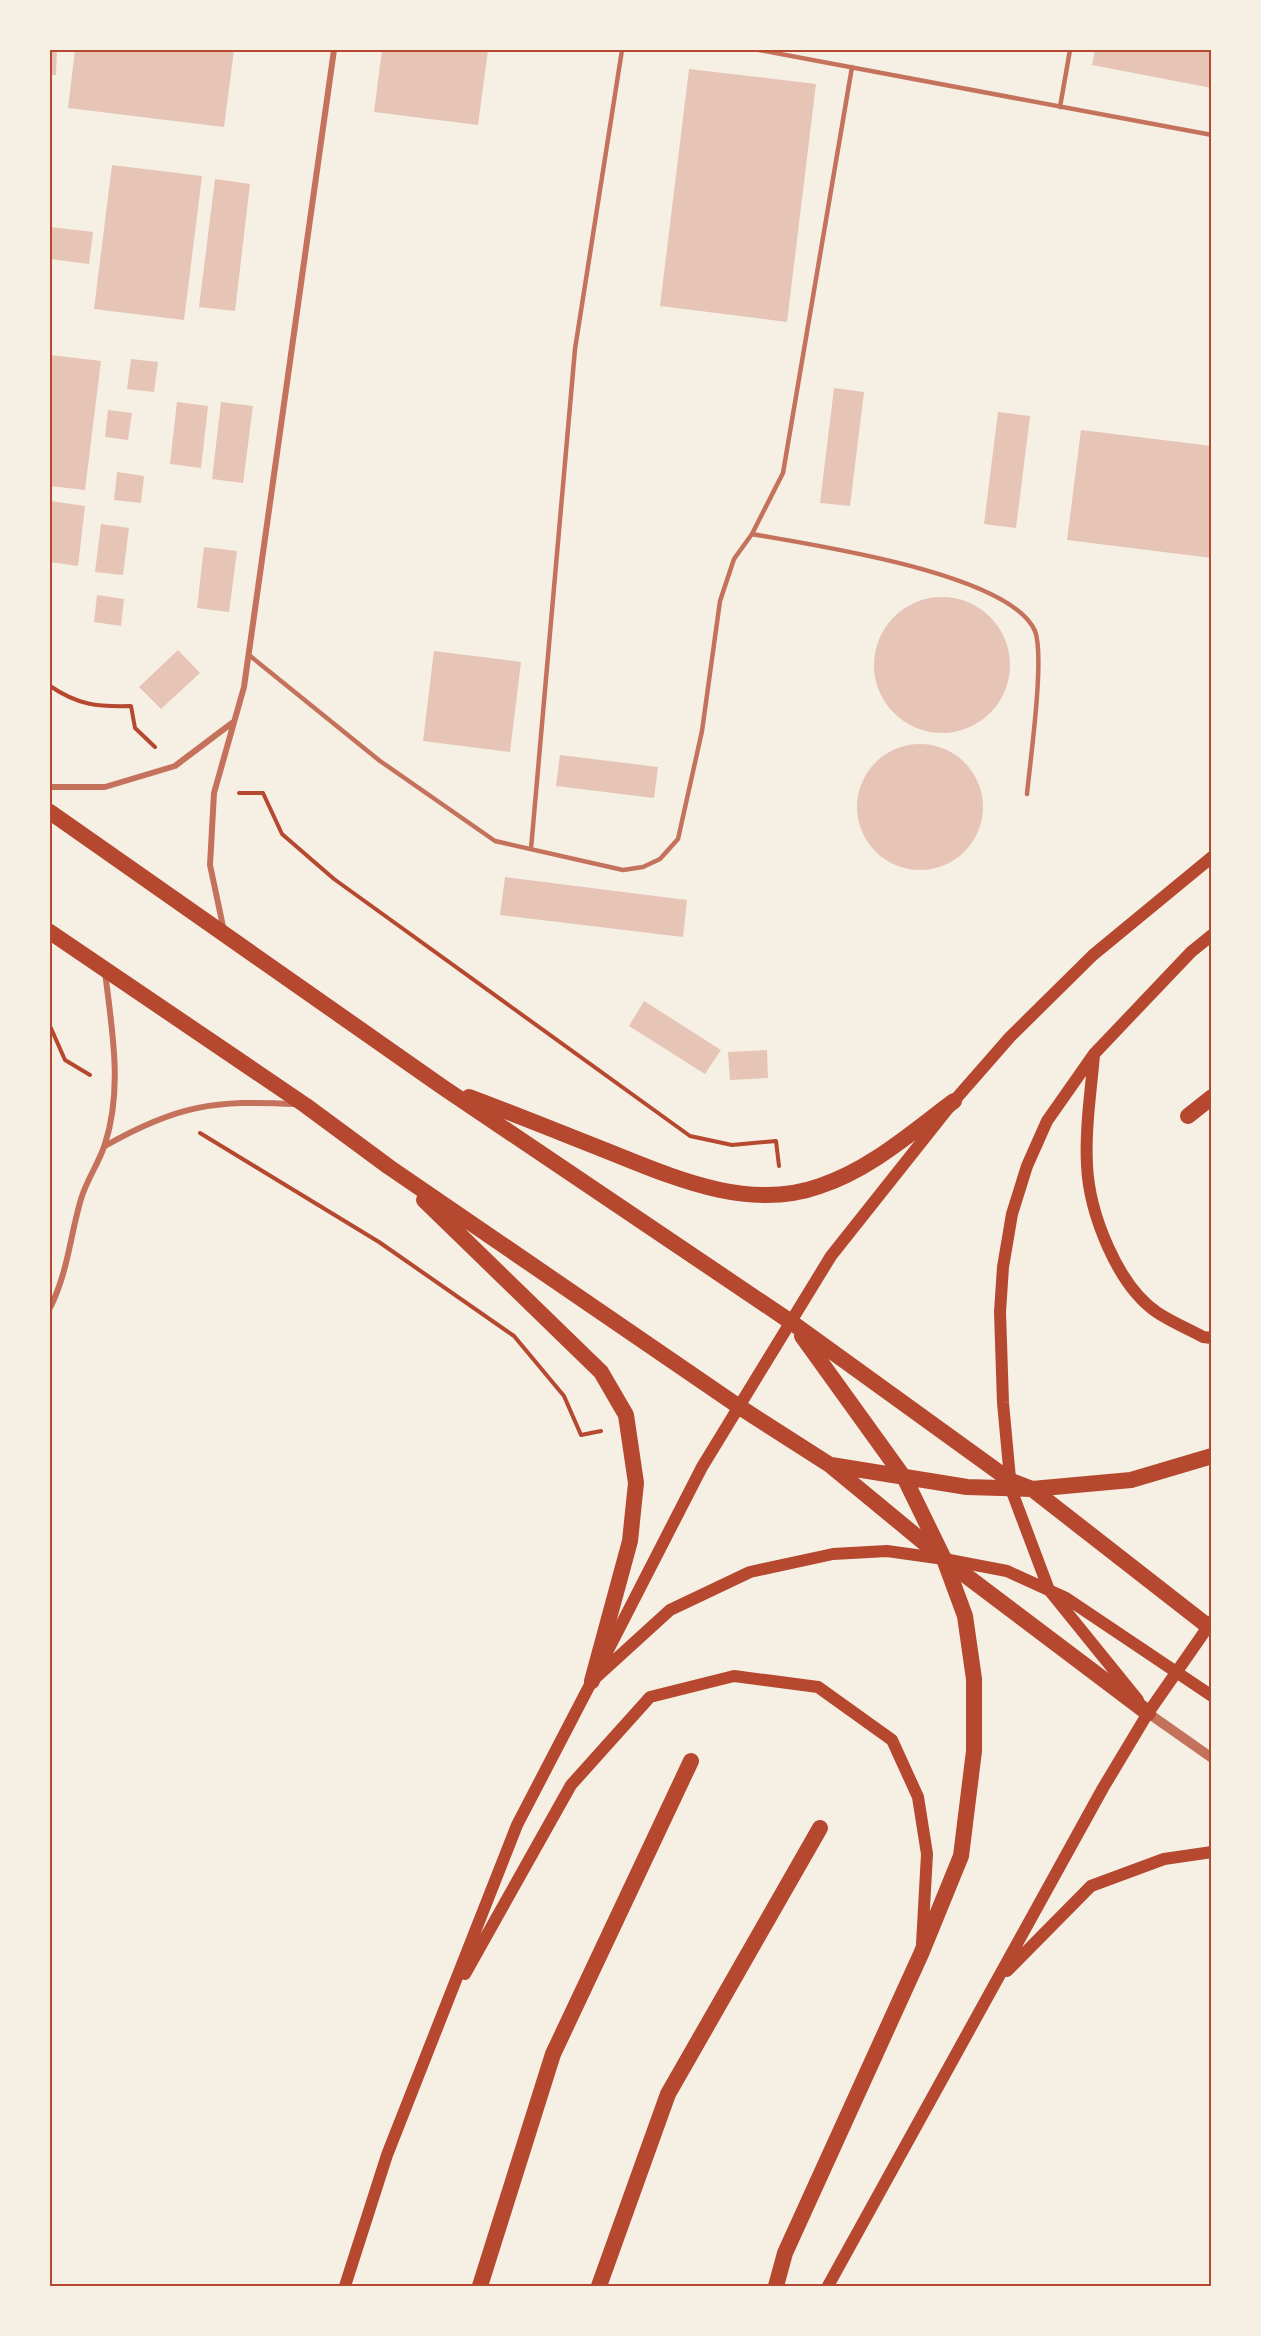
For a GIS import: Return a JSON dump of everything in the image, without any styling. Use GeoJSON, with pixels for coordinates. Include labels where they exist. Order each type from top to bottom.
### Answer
{"type":"FeatureCollection","features":[{"type":"Feature","properties":{"kind":"highway"},"geometry":{"type":"LineString","coordinates":[[50,812],[441,1086],[792,1322],[1011,1485]]}},
{"type":"Feature","properties":{"kind":"highway"},"geometry":{"type":"LineString","coordinates":[[50,932],[305,1105],[389,1167],[738,1406],[830,1465],[944,1559],[1148,1713]]}},
{"type":"Feature","properties":{"kind":"highway"},"geometry":{"type":"LineString","coordinates":[[441,1086],[703,1186],[746,1195],[782,1194],[820,1187],[870,1163],[954,1101]]}},
{"type":"Feature","properties":{"kind":"highway"},"geometry":{"type":"LineString","coordinates":[[1188,1116],[1212,1097]]}},
{"type":"Feature","properties":{"kind":"highway"},"geometry":{"type":"LineString","coordinates":[[389,1167],[601,1372],[626,1416],[636,1483],[630,1541],[592,1681]]}},
{"type":"Feature","properties":{"kind":"highway"},"geometry":{"type":"LineString","coordinates":[[776,2286],[785,2253],[921,1954],[961,1856],[974,1751],[974,1679],[965,1616],[944,1559],[905,1479],[792,1322]]}},
{"type":"Feature","properties":{"kind":"highway"},"geometry":{"type":"LineString","coordinates":[[830,1465],[905,1479],[1011,1485],[1032,1489],[1131,1480],[1212,1456]]}},
{"type":"Feature","properties":{"kind":"highway"},"geometry":{"type":"LineString","coordinates":[[1032,1489],[1211,1626]]}},
{"type":"Feature","properties":{"kind":"highway"},"geometry":{"type":"LineString","coordinates":[[480,2286],[553,2054],[691,1761]]}},
{"type":"Feature","properties":{"kind":"highway"},"geometry":{"type":"LineString","coordinates":[[599,2286],[668,2094],[820,1828]]}},
{"type":"Feature","properties":{"kind":"main road"},"geometry":{"type":"LineString","coordinates":[[345,2286],[387,2155],[517,1825],[702,1467],[738,1406],[831,1256],[954,1101],[1010,1037],[1093,955],[1212,857]]}},
{"type":"Feature","properties":{"kind":"main road"},"geometry":{"type":"LineString","coordinates":[[1148,1713],[1049,1590],[1011,1485],[1003,1403],[1000,1312],[1012,1215],[1027,1166],[1047,1121],[1094,1054],[1191,952],[1212,935]]}},
{"type":"Feature","properties":{"kind":"main road"},"geometry":{"type":"LineString","coordinates":[[1094,1054],[1087,1166],[1093,1199],[1110,1255],[1128,1283],[1157,1312],[1203,1337],[1212,1338]]}},
{"type":"Feature","properties":{"kind":"main road"},"geometry":{"type":"LineString","coordinates":[[592,1681],[670,1610],[750,1572],[833,1554],[887,1551],[1007,1571],[1066,1598],[1212,1696]]}},
{"type":"Feature","properties":{"kind":"main road"},"geometry":{"type":"LineString","coordinates":[[828,2286],[1148,1713],[1211,1626]]}},
{"type":"Feature","properties":{"kind":"main road"},"geometry":{"type":"LineString","coordinates":[[443,2013],[571,1785],[650,1697],[734,1676],[818,1687],[892,1740],[918,1797],[927,1854],[921,1954]]}},
{"type":"Feature","properties":{"kind":"main road"},"geometry":{"type":"LineString","coordinates":[[996,1982],[1091,1886],[1164,1859],[1212,1852]]}},
{"type":"Feature","properties":{"kind":"street"},"geometry":{"type":"LineString","coordinates":[[225,935],[210,865],[214,793],[244,687],[334,50]]}},
{"type":"Feature","properties":{"kind":"street"},"geometry":{"type":"LineString","coordinates":[[50,787],[105,787],[174,766],[233,722]]}},
{"type":"Feature","properties":{"kind":"street"},"geometry":{"type":"LineString","coordinates":[[50,1308],[70,1254],[85,1185],[105,1146],[115,1089],[115,1060],[105,970]]}},
{"type":"Feature","properties":{"kind":"street"},"geometry":{"type":"LineString","coordinates":[[105,1146],[136,1128],[169,1114],[204,1105],[240,1102],[305,1105]]}},
{"type":"Feature","properties":{"kind":"street"},"geometry":{"type":"LineString","coordinates":[[1148,1713],[1212,1758]]}},
{"type":"Feature","properties":{"kind":"lane"},"geometry":{"type":"LineString","coordinates":[[531,849],[575,349],[621,50]]}},
{"type":"Feature","properties":{"kind":"lane"},"geometry":{"type":"LineString","coordinates":[[759,50],[1212,135]]}},
{"type":"Feature","properties":{"kind":"lane"},"geometry":{"type":"LineString","coordinates":[[1060,107],[1070,50]]}},
{"type":"Feature","properties":{"kind":"lane"},"geometry":{"type":"LineString","coordinates":[[249,656],[380,761],[495,841],[623,870],[643,867],[660,860],[678,839],[702,731],[720,601],[734,559],[752,534],[783,473],[852,67]]}},
{"type":"Feature","properties":{"kind":"lane"},"geometry":{"type":"LineString","coordinates":[[752,534],[882,559],[978,586],[1018,610],[1035,631],[1038,666],[1027,794]]}},
{"type":"Feature","properties":{"kind":"path"},"geometry":{"type":"LineString","coordinates":[[50,686],[72,700],[104,707],[131,706],[135,728],[174,766]]}},
{"type":"Feature","properties":{"kind":"path"},"geometry":{"type":"LineString","coordinates":[[214,793],[263,793],[282,834],[334,879],[690,1136],[732,1145],[776,1142],[782,1194]]}},
{"type":"Feature","properties":{"kind":"path"},"geometry":{"type":"LineString","coordinates":[[50,1026],[65,1060],[115,1089]]}},
{"type":"Feature","properties":{"kind":"path"},"geometry":{"type":"LineString","coordinates":[[169,1114],[379,1242],[514,1336],[564,1396],[581,1435],[628,1426]]}},
{"type":"Feature","properties":{"kind":"building"},"geometry":{"type":"Polygon","coordinates":[[[50,50],[57,50],[56,75],[50,75],[50,50]]]}},
{"type":"Feature","properties":{"kind":"building"},"geometry":{"type":"Polygon","coordinates":[[[75,50],[234,50],[224,127],[68,108],[75,50]]]}},
{"type":"Feature","properties":{"kind":"building"},"geometry":{"type":"Polygon","coordinates":[[[382,50],[488,50],[478,125],[374,112],[382,50]]]}},
{"type":"Feature","properties":{"kind":"building"},"geometry":{"type":"Polygon","coordinates":[[[1095,50],[1212,50],[1212,88],[1092,65],[1095,50]]]}},
{"type":"Feature","properties":{"kind":"building"},"geometry":{"type":"Polygon","coordinates":[[[689,69],[816,84],[787,322],[660,306],[689,69]]]}},
{"type":"Feature","properties":{"kind":"building"},"geometry":{"type":"Polygon","coordinates":[[[112,165],[202,176],[184,320],[94,309],[112,165]]]}},
{"type":"Feature","properties":{"kind":"building"},"geometry":{"type":"Polygon","coordinates":[[[215,179],[250,184],[235,311],[199,307],[215,179]]]}},
{"type":"Feature","properties":{"kind":"building"},"geometry":{"type":"Polygon","coordinates":[[[50,227],[93,232],[89,264],[50,259],[50,227]]]}},
{"type":"Feature","properties":{"kind":"building"},"geometry":{"type":"Polygon","coordinates":[[[50,355],[101,361],[85,490],[50,486],[50,355]]]}},
{"type":"Feature","properties":{"kind":"building"},"geometry":{"type":"Polygon","coordinates":[[[131,359],[158,362],[154,392],[127,389],[131,359]]]}},
{"type":"Feature","properties":{"kind":"building"},"geometry":{"type":"Polygon","coordinates":[[[834,388],[864,392],[850,506],[820,503],[834,388]]]}},
{"type":"Feature","properties":{"kind":"building"},"geometry":{"type":"Polygon","coordinates":[[[177,402],[208,406],[201,468],[170,464],[177,402]]]}},
{"type":"Feature","properties":{"kind":"building"},"geometry":{"type":"Polygon","coordinates":[[[221,402],[253,406],[243,483],[212,479],[221,402]]]}},
{"type":"Feature","properties":{"kind":"building"},"geometry":{"type":"Polygon","coordinates":[[[108,410],[132,413],[128,440],[105,437],[108,410]]]}},
{"type":"Feature","properties":{"kind":"building"},"geometry":{"type":"Polygon","coordinates":[[[998,412],[1030,416],[1016,528],[984,524],[998,412]]]}},
{"type":"Feature","properties":{"kind":"building"},"geometry":{"type":"Polygon","coordinates":[[[1081,430],[1212,446],[1212,558],[1067,540],[1081,430]]]}},
{"type":"Feature","properties":{"kind":"building"},"geometry":{"type":"Polygon","coordinates":[[[117,472],[144,476],[141,503],[114,500],[117,472]]]}},
{"type":"Feature","properties":{"kind":"building"},"geometry":{"type":"Polygon","coordinates":[[[50,501],[85,506],[78,566],[50,562],[50,501]]]}},
{"type":"Feature","properties":{"kind":"building"},"geometry":{"type":"Polygon","coordinates":[[[101,524],[129,528],[123,575],[95,572],[101,524]]]}},
{"type":"Feature","properties":{"kind":"building"},"geometry":{"type":"Polygon","coordinates":[[[204,547],[237,551],[229,612],[197,608],[204,547]]]}},
{"type":"Feature","properties":{"kind":"building"},"geometry":{"type":"Polygon","coordinates":[[[97,595],[124,599],[121,626],[94,622],[97,595]]]}},
{"type":"Feature","properties":{"kind":"building"},"geometry":{"type":"Polygon","coordinates":[[[942,597],[968,602],[990,617],[1005,639],[1010,665],[1005,691],[990,713],[968,728],[942,733],[916,728],[894,713],[879,691],[874,665],[879,639],[894,617],[916,602],[942,597]]]}},
{"type":"Feature","properties":{"kind":"building"},"geometry":{"type":"Polygon","coordinates":[[[178,650],[200,673],[161,709],[139,687],[178,650]]]}},
{"type":"Feature","properties":{"kind":"building"},"geometry":{"type":"Polygon","coordinates":[[[434,651],[521,662],[510,752],[423,741],[434,651]]]}},
{"type":"Feature","properties":{"kind":"building"},"geometry":{"type":"Polygon","coordinates":[[[920,744],[944,749],[964,763],[978,783],[983,807],[978,831],[964,851],[944,865],[920,870],[896,865],[876,851],[862,831],[857,807],[862,783],[876,763],[896,749],[920,744]]]}},
{"type":"Feature","properties":{"kind":"building"},"geometry":{"type":"Polygon","coordinates":[[[560,755],[658,767],[654,798],[556,786],[560,755]]]}},
{"type":"Feature","properties":{"kind":"building"},"geometry":{"type":"Polygon","coordinates":[[[505,877],[687,900],[683,937],[500,915],[505,877]]]}},
{"type":"Feature","properties":{"kind":"building"},"geometry":{"type":"Polygon","coordinates":[[[644,1001],[721,1050],[705,1074],[629,1026],[644,1001]]]}},
{"type":"Feature","properties":{"kind":"building"},"geometry":{"type":"Polygon","coordinates":[[[767,1050],[768,1078],[730,1080],[728,1052],[767,1050]]]}}]}
